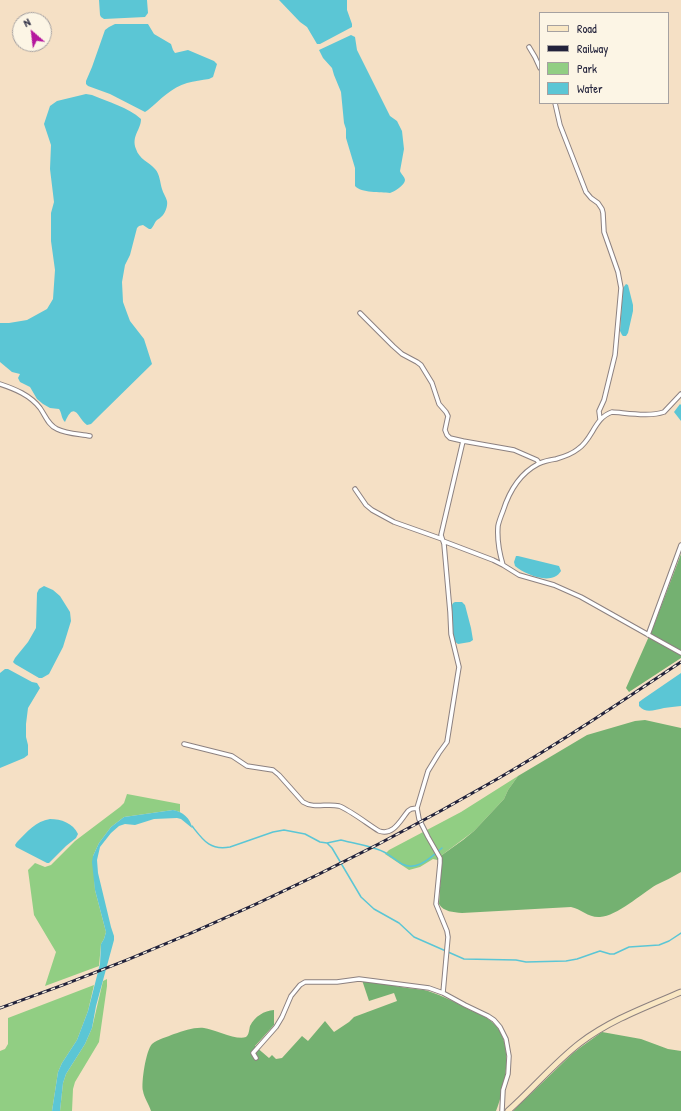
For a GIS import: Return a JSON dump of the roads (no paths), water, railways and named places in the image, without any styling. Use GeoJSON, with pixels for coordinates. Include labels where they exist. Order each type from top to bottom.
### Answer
{"type":"FeatureCollection","features":[{"type":"Feature","properties":{"kind":"street"},"geometry":{"type":"LineString","coordinates":[[529,47],[539,66]]}},
{"type":"Feature","properties":{"kind":"street"},"geometry":{"type":"LineString","coordinates":[[555,104],[560,125],[586,192],[602,209],[605,236],[618,272],[621,288],[616,355],[604,400],[599,411],[600,420]]}},
{"type":"Feature","properties":{"kind":"street"},"geometry":{"type":"LineString","coordinates":[[360,313],[402,354],[421,365],[432,383],[439,404],[448,416],[445,430],[450,438],[514,450],[537,460],[539,463]]}},
{"type":"Feature","properties":{"kind":"street"},"geometry":{"type":"LineString","coordinates":[[0,384],[16,390],[28,397],[37,405],[55,428],[62,431],[90,436]]}},
{"type":"Feature","properties":{"kind":"street"},"geometry":{"type":"LineString","coordinates":[[503,565],[499,553],[498,524],[506,502],[516,482],[539,463],[559,458],[577,450],[587,441],[604,415],[612,412],[648,414],[664,412],[680,396]]}},
{"type":"Feature","properties":{"kind":"street"},"geometry":{"type":"LineString","coordinates":[[443,993],[448,937],[436,904],[440,861],[438,854],[419,819],[417,808],[428,771],[438,753],[447,742],[458,673],[451,634],[442,532],[463,441]]}},
{"type":"Feature","properties":{"kind":"street"},"geometry":{"type":"LineString","coordinates":[[355,489],[366,505],[394,522],[503,565],[520,575],[554,584],[581,596],[681,653]]}},
{"type":"Feature","properties":{"kind":"street"},"geometry":{"type":"LineString","coordinates":[[648,635],[681,545]]}},
{"type":"Feature","properties":{"kind":"street"},"geometry":{"type":"LineString","coordinates":[[184,744],[232,756],[247,766],[273,770],[307,805],[334,805],[343,808],[382,833],[392,831],[408,811],[417,808]]}},
{"type":"Feature","properties":{"kind":"street"},"geometry":{"type":"LineString","coordinates":[[256,1058],[253,1053],[276,1027],[291,996],[300,985],[305,982],[337,982],[359,979],[429,988],[443,993],[491,1018],[500,1027],[508,1044],[509,1056],[508,1074],[503,1090],[502,1111]]}},
{"type":"Feature","properties":{"kind":"street"},"geometry":{"type":"LineString","coordinates":[[508,1111],[578,1044],[612,1022],[681,992]]}},
{"type":"Feature","properties":{"kind":"water"},"geometry":{"type":"Polygon","coordinates":[[[99,0],[147,0],[148,13],[145,17],[104,19],[100,15],[99,0]]]}},
{"type":"Feature","properties":{"kind":"water"},"geometry":{"type":"Polygon","coordinates":[[[279,0],[347,0],[347,10],[352,27],[320,44],[317,44],[307,27],[300,22],[279,0]]]}},
{"type":"Feature","properties":{"kind":"water"},"geometry":{"type":"Polygon","coordinates":[[[115,24],[148,24],[154,34],[171,44],[175,53],[188,50],[214,61],[217,64],[213,77],[187,83],[176,88],[166,94],[145,112],[110,94],[88,86],[86,81],[105,30],[115,24]]]}},
{"type":"Feature","properties":{"kind":"water"},"geometry":{"type":"Polygon","coordinates":[[[351,35],[355,37],[357,50],[390,116],[397,121],[402,131],[404,149],[400,171],[405,182],[397,190],[390,193],[366,191],[355,186],[355,168],[346,138],[341,92],[332,68],[323,58],[319,50],[351,35]]]}},
{"type":"Feature","properties":{"kind":"water"},"geometry":{"type":"Polygon","coordinates":[[[86,94],[124,108],[141,119],[141,123],[135,137],[136,149],[142,158],[157,171],[167,200],[167,207],[164,214],[156,221],[151,229],[143,225],[137,228],[130,255],[125,265],[122,282],[123,302],[127,313],[130,321],[144,339],[152,364],[91,424],[87,425],[74,411],[68,415],[65,422],[59,409],[50,408],[43,404],[37,399],[30,387],[20,382],[18,378],[20,374],[12,372],[0,362],[0,323],[27,320],[47,309],[53,299],[55,270],[51,241],[51,213],[54,202],[50,169],[51,145],[44,124],[50,106],[57,101],[86,94]]]}},
{"type":"Feature","properties":{"kind":"water"},"geometry":{"type":"Polygon","coordinates":[[[626,284],[628,285],[633,311],[628,333],[626,336],[623,336],[620,331],[623,288],[626,284]]]}},
{"type":"Feature","properties":{"kind":"water"},"geometry":{"type":"Polygon","coordinates":[[[680,404],[681,405],[681,421],[674,412],[680,404]]]}},
{"type":"Feature","properties":{"kind":"water"},"geometry":{"type":"Polygon","coordinates":[[[516,556],[559,566],[561,571],[552,578],[539,578],[526,573],[515,566],[514,562],[516,556]]]}},
{"type":"Feature","properties":{"kind":"water"},"geometry":{"type":"Polygon","coordinates":[[[44,586],[53,590],[60,596],[70,612],[71,621],[63,647],[49,674],[39,678],[13,662],[28,642],[36,628],[37,593],[39,589],[44,586]]]}},
{"type":"Feature","properties":{"kind":"water"},"geometry":{"type":"Polygon","coordinates":[[[455,602],[462,602],[465,605],[473,640],[470,642],[458,644],[454,641],[452,627],[452,605],[455,602]]]}},
{"type":"Feature","properties":{"kind":"water"},"geometry":{"type":"Polygon","coordinates":[[[5,669],[8,669],[32,682],[37,683],[40,688],[28,708],[26,737],[28,755],[0,768],[0,673],[5,669]]]}},
{"type":"Feature","properties":{"kind":"water"},"geometry":{"type":"Polygon","coordinates":[[[681,673],[681,706],[647,711],[639,706],[639,702],[681,673]]]}},
{"type":"Feature","properties":{"kind":"water"},"geometry":{"type":"Polygon","coordinates":[[[173,810],[186,816],[192,828],[181,819],[177,818],[154,819],[135,825],[125,824],[119,826],[111,833],[100,847],[97,860],[98,873],[114,940],[96,1006],[92,1028],[85,1044],[66,1074],[63,1083],[60,1111],[52,1111],[58,1072],[77,1040],[88,1011],[100,964],[101,944],[106,932],[95,890],[92,862],[93,856],[99,843],[111,827],[124,817],[173,810]]]}},
{"type":"Feature","properties":{"kind":"water"},"geometry":{"type":"Polygon","coordinates":[[[50,819],[70,824],[78,834],[76,838],[49,863],[47,863],[16,847],[15,845],[40,822],[50,819]]]}},
{"type":"Feature","properties":{"kind":"waterway"},"geometry":{"type":"LineString","coordinates":[[192,826],[204,840],[212,846],[217,847],[230,847],[273,832],[284,830],[305,834],[320,842],[327,843],[341,840],[370,847],[384,852],[402,864],[408,866],[418,865],[424,862],[442,848]]}},
{"type":"Feature","properties":{"kind":"waterway"},"geometry":{"type":"LineString","coordinates":[[327,843],[332,848],[361,897],[374,909],[399,923],[414,937],[464,959],[516,960],[526,962],[566,961],[600,951],[614,954],[629,947],[659,945],[669,941],[681,933]]}},
{"type":"Feature","properties":{"kind":"railway"},"geometry":{"type":"LineString","coordinates":[[0,1008],[65,984],[192,933],[317,875],[439,812],[499,778],[591,722],[681,662]]}}]}
